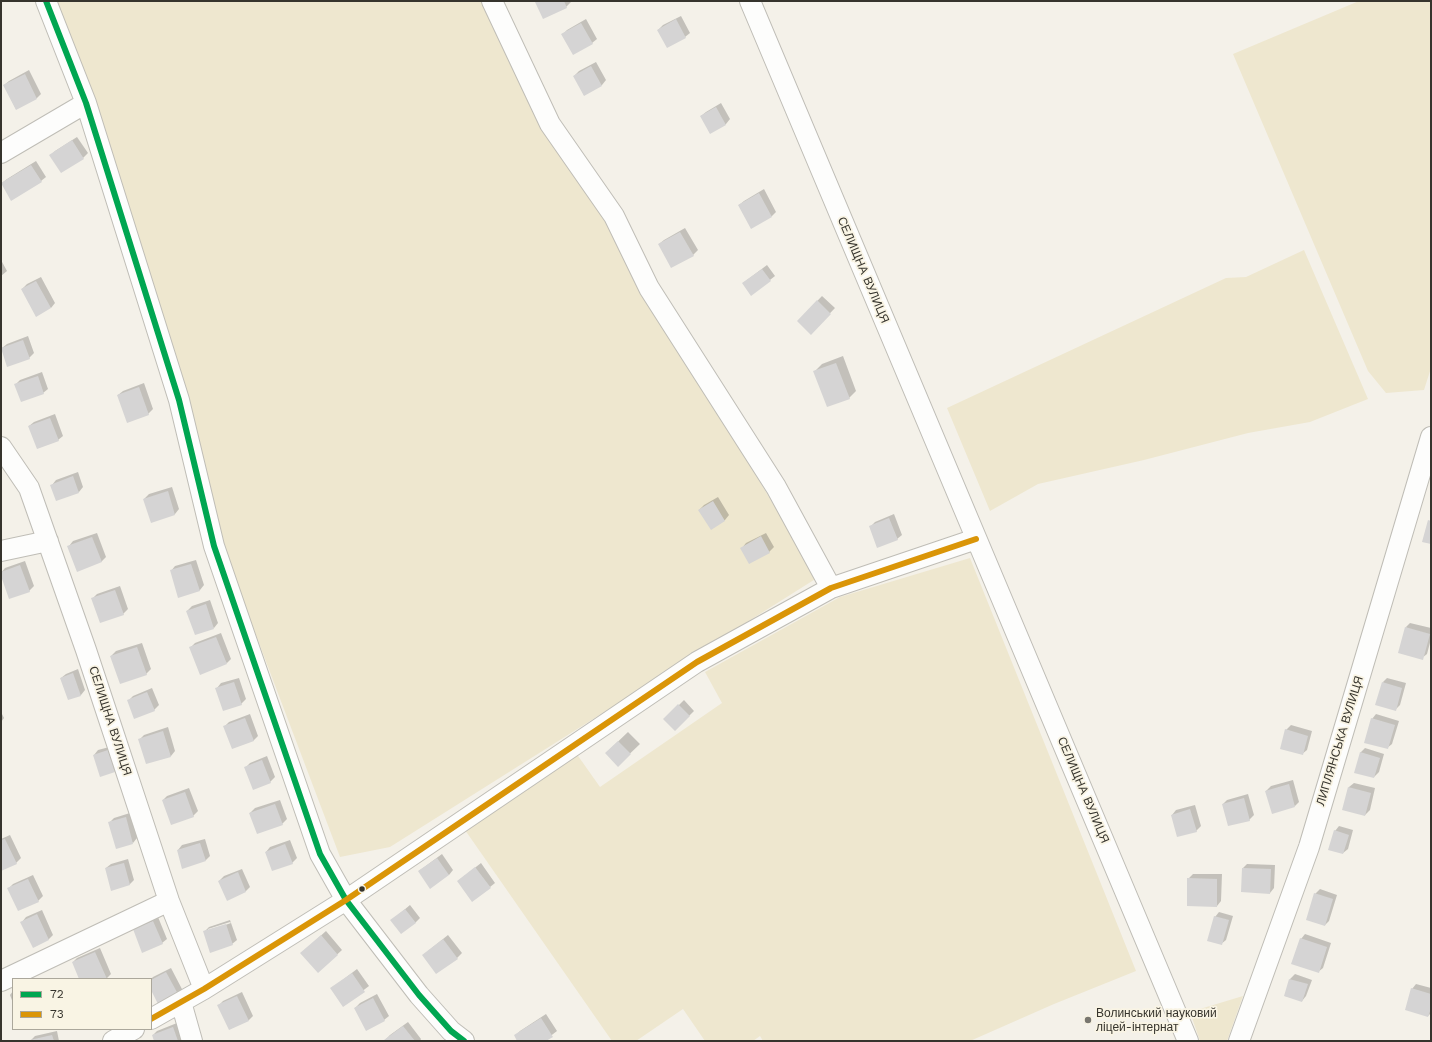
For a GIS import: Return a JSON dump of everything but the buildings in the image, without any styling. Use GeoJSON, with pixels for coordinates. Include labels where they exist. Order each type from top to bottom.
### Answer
{"type":"FeatureCollection","features":[{"type":"Feature","properties":{"kind":"street"},"geometry":{"type":"LineString","coordinates":[[46,1],[86,103],[179,400],[214,546],[320,854],[346,900],[419,995],[451,1031],[464,1041]]}},
{"type":"Feature","properties":{"kind":"street"},"geometry":{"type":"LineString","coordinates":[[492,1],[550,124],[614,216],[650,288],[776,487],[831,588]]}},
{"type":"Feature","properties":{"kind":"street","name":"СЕЛИЩНА ВУЛИЦЯ"},"geometry":{"type":"LineString","coordinates":[[750,1],[1188,1041]]}},
{"type":"Feature","properties":{"kind":"street"},"geometry":{"type":"LineString","coordinates":[[1,153],[86,103]]}},
{"type":"Feature","properties":{"kind":"street","name":"ЛИПЛЯНСЬКА ВУЛИЦЯ"},"geometry":{"type":"LineString","coordinates":[[1239,1041],[1309,847],[1431,438]]}},
{"type":"Feature","properties":{"kind":"street","name":"СЕЛИЩНА ВУЛИЦЯ"},"geometry":{"type":"LineString","coordinates":[[1,447],[29,488],[86,650],[169,901],[204,989]]}},
{"type":"Feature","properties":{"kind":"street"},"geometry":{"type":"LineString","coordinates":[[152,1018],[204,989],[346,900],[697,662],[831,588],[976,539]]}},
{"type":"Feature","properties":{"kind":"street"},"geometry":{"type":"LineString","coordinates":[[1,551],[48,541]]}},
{"type":"Feature","properties":{"kind":"street"},"geometry":{"type":"LineString","coordinates":[[1,981],[169,901]]}},
{"type":"Feature","properties":{"kind":"street"},"geometry":{"type":"LineString","coordinates":[[181,1002],[192,1041]]}},
{"type":"Feature","properties":{"kind":"street"},"geometry":{"type":"LineString","coordinates":[[114,1041],[132,1030]]}},
{"type":"Feature","properties":{"kind":"shaded area"},"geometry":{"type":"Polygon","coordinates":[[[53,1],[481,1],[547,123],[817,578],[390,847],[340,857],[223,548],[53,1]]]}},
{"type":"Feature","properties":{"kind":"shaded area"},"geometry":{"type":"Polygon","coordinates":[[[1359,1],[1431,1],[1431,368],[1424,390],[1386,393],[1368,371],[1233,54],[1359,1]]]}},
{"type":"Feature","properties":{"kind":"shaded area"},"geometry":{"type":"Polygon","coordinates":[[[1304,250],[1368,399],[1310,422],[1248,433],[1144,460],[1038,484],[990,511],[947,408],[1226,278],[1246,277],[1304,250]]]}},
{"type":"Feature","properties":{"kind":"shaded area"},"geometry":{"type":"Polygon","coordinates":[[[970,558],[1136,971],[1054,1004],[970,1041],[763,1041],[760,1036],[753,1041],[705,1041],[683,1009],[636,1041],[612,1041],[465,830],[576,753],[600,787],[722,703],[705,672],[840,597],[970,558]]]}},
{"type":"Feature","properties":{"kind":"shaded area"},"geometry":{"type":"Polygon","coordinates":[[[1243,996],[1227,1041],[1200,1041],[1190,1012],[1243,996]]]}},
{"type":"Feature","properties":{"kind":"transit line","name":"72"},"geometry":{"type":"LineString","coordinates":[[46,1],[86,103],[179,400],[214,546],[320,854],[346,900],[419,995],[451,1031],[464,1041]]}},
{"type":"Feature","properties":{"kind":"transit line","name":"73"},"geometry":{"type":"LineString","coordinates":[[152,1018],[204,989],[346,900],[697,662],[831,588],[976,539]]}},
{"type":"Feature","properties":{"kind":"place","name":"Волинський науковий ліцей-інтернат"},"geometry":{"type":"Point","coordinates":[1088,1020]}}]}
